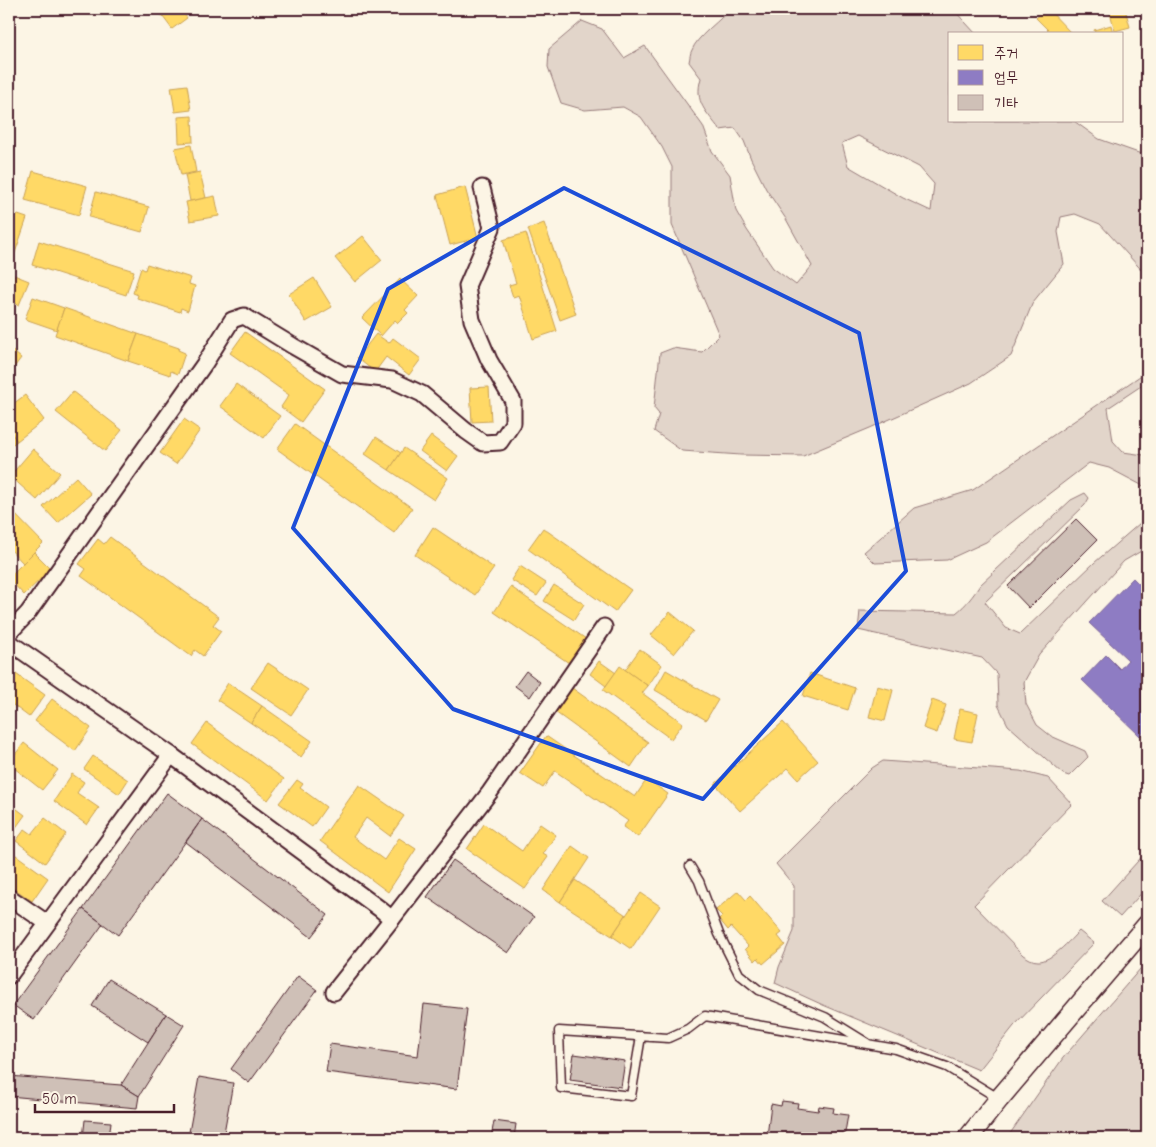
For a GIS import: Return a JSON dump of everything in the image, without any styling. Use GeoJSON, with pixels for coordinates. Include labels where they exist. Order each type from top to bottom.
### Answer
{"type":"FeatureCollection","features":[{"type":"Feature","properties":{"kind":"street"},"geometry":{"type":"LineString","coordinates":[[9,633],[28,613],[205,363],[232,320],[244,316],[342,374],[392,380],[422,394],[483,443],[500,442],[513,424],[513,401],[489,360],[472,320],[467,286],[492,228],[482,188]]}},
{"type":"Feature","properties":{"kind":"street"},"geometry":{"type":"LineString","coordinates":[[334,992],[490,792],[604,627]]}},
{"type":"Feature","properties":{"kind":"street"},"geometry":{"type":"LineString","coordinates":[[9,642],[171,755],[392,919]]}},
{"type":"Feature","properties":{"kind":"street"},"geometry":{"type":"LineString","coordinates":[[9,976],[171,755]]}},
{"type":"Feature","properties":{"kind":"street"},"geometry":{"type":"LineString","coordinates":[[9,897],[47,923]]}},
{"type":"Feature","properties":{"kind":"street"},"geometry":{"type":"LineString","coordinates":[[968,1138],[1147,925]]}},
{"type":"Feature","properties":{"kind":"lane"},"geometry":{"type":"LineString","coordinates":[[690,866],[699,881],[719,934],[739,974],[759,990],[825,1017],[871,1045]]}},
{"type":"Feature","properties":{"kind":"lane"},"geometry":{"type":"LineString","coordinates":[[641,1036],[631,1096],[562,1088],[559,1031],[641,1036],[668,1038],[706,1016],[896,1049],[947,1067],[1000,1100]]}},
{"type":"Feature","properties":{"kind":"highlighted area"},"geometry":{"type":"Polygon","coordinates":[[[564,188],[859,333],[906,571],[703,799],[453,709],[293,528],[388,289],[564,188]]]}},
{"type":"Feature","properties":{"kind":"shaded area"},"geometry":{"type":"Polygon","coordinates":[[[722,9],[953,9],[974,32],[948,32],[948,122],[1075,122],[1099,139],[1147,156],[1147,276],[1100,224],[1075,214],[1061,217],[1058,232],[1064,264],[1033,302],[1011,356],[971,383],[803,456],[741,455],[682,451],[654,431],[659,414],[654,408],[660,353],[673,348],[702,352],[719,335],[672,225],[672,167],[662,147],[641,117],[623,107],[585,110],[561,103],[548,67],[549,49],[582,21],[602,29],[624,58],[645,46],[703,126],[712,151],[730,175],[736,211],[747,230],[773,268],[796,285],[812,266],[786,219],[766,189],[744,141],[735,128],[720,130],[706,112],[700,100],[699,87],[701,78],[689,62],[694,45],[725,14],[722,9]],[[858,136],[842,143],[848,166],[903,198],[931,211],[934,184],[919,167],[858,136]]]}},
{"type":"Feature","properties":{"kind":"shaded area"},"geometry":{"type":"Polygon","coordinates":[[[1147,373],[1147,382],[1108,408],[1113,441],[1123,452],[1144,455],[1147,465],[1147,488],[1109,468],[1089,463],[986,542],[947,560],[875,563],[864,552],[914,508],[973,490],[1147,373]]]}},
{"type":"Feature","properties":{"kind":"shaded area"},"geometry":{"type":"Polygon","coordinates":[[[1085,493],[1089,498],[1085,505],[985,602],[1006,628],[1020,634],[1094,563],[1147,517],[1147,550],[1143,550],[1124,561],[1039,655],[1024,682],[1026,704],[1037,725],[1051,736],[1085,751],[1088,757],[1069,776],[1063,774],[1008,725],[998,705],[997,674],[982,658],[858,630],[860,611],[956,613],[980,585],[1071,500],[1085,493]]]}},
{"type":"Feature","properties":{"kind":"shaded area"},"geometry":{"type":"Polygon","coordinates":[[[883,761],[1020,771],[1048,778],[1072,804],[974,905],[1023,955],[1032,960],[1038,961],[1049,958],[1079,931],[1094,943],[1014,1026],[979,1070],[775,983],[779,967],[794,931],[794,886],[776,864],[872,768],[883,761]]]}},
{"type":"Feature","properties":{"kind":"shaded area"},"geometry":{"type":"Polygon","coordinates":[[[1147,851],[1147,887],[1120,917],[1102,901],[1147,851]]]}},
{"type":"Feature","properties":{"kind":"shaded area"},"geometry":{"type":"Polygon","coordinates":[[[1147,961],[1147,1138],[1007,1138],[1063,1058],[1147,961]]]}},
{"type":"Feature","properties":{"kind":"building: 주거"},"geometry":{"type":"Polygon","coordinates":[[[157,9],[181,9],[187,18],[172,29],[157,9]]]}},
{"type":"Feature","properties":{"kind":"building: 주거"},"geometry":{"type":"Polygon","coordinates":[[[1048,9],[1070,32],[1050,32],[1036,18],[1048,9]]]}},
{"type":"Feature","properties":{"kind":"building: 주거"},"geometry":{"type":"Polygon","coordinates":[[[1109,9],[1125,9],[1130,27],[1115,31],[1109,9]]]}},
{"type":"Feature","properties":{"kind":"building: 주거"},"geometry":{"type":"Polygon","coordinates":[[[1111,25],[1113,32],[1094,32],[1094,30],[1111,25]]]}},
{"type":"Feature","properties":{"kind":"building: 주거"},"geometry":{"type":"Polygon","coordinates":[[[187,85],[191,110],[175,112],[171,87],[187,85]]]}},
{"type":"Feature","properties":{"kind":"building: 주거"},"geometry":{"type":"Polygon","coordinates":[[[192,116],[193,142],[179,143],[178,117],[192,116]]]}},
{"type":"Feature","properties":{"kind":"building: 주거"},"geometry":{"type":"Polygon","coordinates":[[[191,145],[196,172],[181,175],[175,148],[191,145]]]}},
{"type":"Feature","properties":{"kind":"building: 주거"},"geometry":{"type":"Polygon","coordinates":[[[33,171],[87,186],[79,215],[25,200],[33,171]]]}},
{"type":"Feature","properties":{"kind":"building: 주거"},"geometry":{"type":"Polygon","coordinates":[[[200,172],[206,198],[190,201],[185,175],[200,172]]]}},
{"type":"Feature","properties":{"kind":"building: 주거"},"geometry":{"type":"Polygon","coordinates":[[[465,187],[478,238],[450,245],[437,195],[465,187]]]}},
{"type":"Feature","properties":{"kind":"building: 주거"},"geometry":{"type":"Polygon","coordinates":[[[96,192],[149,207],[142,232],[89,217],[96,192]]]}},
{"type":"Feature","properties":{"kind":"building: 주거"},"geometry":{"type":"Polygon","coordinates":[[[215,196],[219,216],[190,221],[186,202],[215,196]]]}},
{"type":"Feature","properties":{"kind":"building: 주거"},"geometry":{"type":"Polygon","coordinates":[[[9,212],[27,218],[15,253],[9,251],[9,212]]]}},
{"type":"Feature","properties":{"kind":"building: 주거"},"geometry":{"type":"Polygon","coordinates":[[[544,223],[576,314],[560,320],[528,229],[544,223]]]}},
{"type":"Feature","properties":{"kind":"building: 주거"},"geometry":{"type":"Polygon","coordinates":[[[526,233],[557,331],[533,339],[519,295],[513,297],[509,285],[516,283],[503,240],[526,233]]]}},
{"type":"Feature","properties":{"kind":"building: 주거"},"geometry":{"type":"Polygon","coordinates":[[[363,236],[382,260],[355,282],[335,258],[363,236]]]}},
{"type":"Feature","properties":{"kind":"building: 주거"},"geometry":{"type":"Polygon","coordinates":[[[39,241],[134,271],[126,295],[32,265],[39,241]]]}},
{"type":"Feature","properties":{"kind":"building: 주거"},"geometry":{"type":"Polygon","coordinates":[[[147,264],[191,278],[189,284],[195,286],[188,311],[181,308],[180,312],[137,298],[138,295],[133,293],[141,268],[145,270],[147,264]]]}},
{"type":"Feature","properties":{"kind":"building: 주거"},"geometry":{"type":"Polygon","coordinates":[[[9,273],[29,281],[19,305],[9,301],[9,273]]]}},
{"type":"Feature","properties":{"kind":"building: 주거"},"geometry":{"type":"Polygon","coordinates":[[[314,278],[332,307],[306,322],[289,294],[314,278]]]}},
{"type":"Feature","properties":{"kind":"building: 주거"},"geometry":{"type":"Polygon","coordinates":[[[400,279],[418,296],[405,310],[408,313],[398,323],[395,320],[381,336],[362,318],[400,279]]]}},
{"type":"Feature","properties":{"kind":"building: 주거"},"geometry":{"type":"Polygon","coordinates":[[[33,297],[64,308],[57,330],[25,319],[33,297]]]}},
{"type":"Feature","properties":{"kind":"building: 주거"},"geometry":{"type":"Polygon","coordinates":[[[64,308],[138,334],[128,361],[55,335],[64,308]]]}},
{"type":"Feature","properties":{"kind":"building: 주거"},"geometry":{"type":"Polygon","coordinates":[[[245,332],[325,389],[301,422],[281,407],[289,395],[230,353],[245,332]]]}},
{"type":"Feature","properties":{"kind":"building: 주거"},"geometry":{"type":"Polygon","coordinates":[[[138,334],[179,348],[178,350],[185,353],[178,374],[171,371],[170,375],[128,361],[138,334]]]}},
{"type":"Feature","properties":{"kind":"building: 주거"},"geometry":{"type":"Polygon","coordinates":[[[376,334],[389,343],[393,338],[421,359],[409,375],[386,357],[375,372],[357,358],[376,334]]]}},
{"type":"Feature","properties":{"kind":"building: 주거"},"geometry":{"type":"Polygon","coordinates":[[[9,348],[21,358],[9,374],[9,348]]]}},
{"type":"Feature","properties":{"kind":"building: 주거"},"geometry":{"type":"Polygon","coordinates":[[[236,384],[280,416],[264,438],[220,406],[236,384]]]}},
{"type":"Feature","properties":{"kind":"building: 주거"},"geometry":{"type":"Polygon","coordinates":[[[489,387],[491,421],[472,422],[470,388],[489,387]]]}},
{"type":"Feature","properties":{"kind":"building: 주거"},"geometry":{"type":"Polygon","coordinates":[[[73,392],[122,430],[105,451],[56,412],[73,392]]]}},
{"type":"Feature","properties":{"kind":"building: 주거"},"geometry":{"type":"Polygon","coordinates":[[[25,395],[44,420],[17,441],[9,430],[9,407],[25,395]]]}},
{"type":"Feature","properties":{"kind":"building: 주거"},"geometry":{"type":"Polygon","coordinates":[[[184,419],[200,430],[176,464],[160,453],[184,419]]]}},
{"type":"Feature","properties":{"kind":"building: 주거"},"geometry":{"type":"Polygon","coordinates":[[[295,424],[412,508],[394,533],[277,449],[295,424]]]}},
{"type":"Feature","properties":{"kind":"building: 주거"},"geometry":{"type":"Polygon","coordinates":[[[9,430],[17,441],[9,447],[9,430]]]}},
{"type":"Feature","properties":{"kind":"building: 주거"},"geometry":{"type":"Polygon","coordinates":[[[431,436],[458,456],[447,471],[420,451],[431,436]]]}},
{"type":"Feature","properties":{"kind":"building: 주거"},"geometry":{"type":"Polygon","coordinates":[[[376,437],[401,453],[389,470],[365,454],[376,437]]]}},
{"type":"Feature","properties":{"kind":"building: 주거"},"geometry":{"type":"Polygon","coordinates":[[[404,448],[448,478],[434,500],[389,470],[404,448]]]}},
{"type":"Feature","properties":{"kind":"building: 주거"},"geometry":{"type":"Polygon","coordinates":[[[33,449],[60,473],[37,500],[10,476],[33,449]]]}},
{"type":"Feature","properties":{"kind":"building: 주거"},"geometry":{"type":"Polygon","coordinates":[[[76,477],[91,494],[58,523],[43,507],[76,477]]]}},
{"type":"Feature","properties":{"kind":"building: 주거"},"geometry":{"type":"Polygon","coordinates":[[[9,508],[43,543],[23,563],[9,548],[9,508]]]}},
{"type":"Feature","properties":{"kind":"building: 주거"},"geometry":{"type":"Polygon","coordinates":[[[433,527],[494,568],[475,595],[415,555],[433,527]]]}},
{"type":"Feature","properties":{"kind":"building: 주거"},"geometry":{"type":"Polygon","coordinates":[[[543,528],[631,590],[615,612],[528,549],[543,528]]]}},
{"type":"Feature","properties":{"kind":"building: 주거"},"geometry":{"type":"Polygon","coordinates":[[[110,537],[219,617],[213,625],[221,631],[203,656],[195,650],[191,656],[81,576],[86,569],[79,564],[98,539],[104,544],[110,537]]]}},
{"type":"Feature","properties":{"kind":"building: 주거"},"geometry":{"type":"Polygon","coordinates":[[[34,552],[51,569],[24,595],[9,577],[34,552]]]}},
{"type":"Feature","properties":{"kind":"building: 주거"},"geometry":{"type":"Polygon","coordinates":[[[520,566],[546,583],[537,596],[511,580],[520,566]]]}},
{"type":"Feature","properties":{"kind":"building: 주거"},"geometry":{"type":"Polygon","coordinates":[[[554,585],[584,604],[574,620],[544,601],[554,585]]]}},
{"type":"Feature","properties":{"kind":"building: 주거"},"geometry":{"type":"Polygon","coordinates":[[[511,587],[586,639],[569,663],[494,612],[511,587]]]}},
{"type":"Feature","properties":{"kind":"building: 주거"},"geometry":{"type":"Polygon","coordinates":[[[670,612],[693,631],[674,654],[651,635],[670,612]]]}},
{"type":"Feature","properties":{"kind":"building: 주거"},"geometry":{"type":"Polygon","coordinates":[[[640,649],[662,665],[648,686],[625,670],[640,649]]]}},
{"type":"Feature","properties":{"kind":"building: 주거"},"geometry":{"type":"Polygon","coordinates":[[[599,661],[616,673],[606,686],[590,674],[599,661]]]}},
{"type":"Feature","properties":{"kind":"building: 주거"},"geometry":{"type":"Polygon","coordinates":[[[268,663],[308,690],[291,715],[251,688],[268,663]]]}},
{"type":"Feature","properties":{"kind":"building: 주거"},"geometry":{"type":"Polygon","coordinates":[[[620,666],[648,686],[642,693],[683,723],[671,739],[603,690],[620,666]]]}},
{"type":"Feature","properties":{"kind":"building: 주거"},"geometry":{"type":"Polygon","coordinates":[[[9,669],[45,695],[29,717],[9,702],[9,669]]]}},
{"type":"Feature","properties":{"kind":"building: 주거"},"geometry":{"type":"Polygon","coordinates":[[[666,670],[718,700],[706,720],[655,690],[666,670]]]}},
{"type":"Feature","properties":{"kind":"building: 주거"},"geometry":{"type":"Polygon","coordinates":[[[810,673],[855,688],[848,710],[803,696],[810,673]]]}},
{"type":"Feature","properties":{"kind":"building: 주거"},"geometry":{"type":"Polygon","coordinates":[[[228,683],[262,706],[251,723],[217,700],[228,683]]]}},
{"type":"Feature","properties":{"kind":"building: 주거"},"geometry":{"type":"Polygon","coordinates":[[[877,686],[893,690],[885,721],[869,717],[877,686]]]}},
{"type":"Feature","properties":{"kind":"building: 주거"},"geometry":{"type":"Polygon","coordinates":[[[572,688],[648,742],[631,767],[555,712],[572,688]]]}},
{"type":"Feature","properties":{"kind":"building: 주거"},"geometry":{"type":"Polygon","coordinates":[[[52,699],[91,728],[75,751],[35,721],[52,699]]]}},
{"type":"Feature","properties":{"kind":"building: 주거"},"geometry":{"type":"Polygon","coordinates":[[[932,700],[946,705],[937,733],[923,728],[932,700]]]}},
{"type":"Feature","properties":{"kind":"building: 주거"},"geometry":{"type":"Polygon","coordinates":[[[262,706],[312,741],[301,757],[251,723],[262,706]]]}},
{"type":"Feature","properties":{"kind":"building: 주거"},"geometry":{"type":"Polygon","coordinates":[[[960,709],[978,713],[972,742],[954,739],[960,709]]]}},
{"type":"Feature","properties":{"kind":"building: 주거"},"geometry":{"type":"Polygon","coordinates":[[[783,722],[818,761],[798,779],[788,768],[740,811],[715,784],[783,722]]]}},
{"type":"Feature","properties":{"kind":"building: 주거"},"geometry":{"type":"Polygon","coordinates":[[[207,723],[284,779],[268,800],[192,744],[207,723]]]}},
{"type":"Feature","properties":{"kind":"building: 주거"},"geometry":{"type":"Polygon","coordinates":[[[546,736],[635,797],[647,779],[668,794],[638,837],[623,827],[628,821],[555,771],[543,788],[520,773],[546,736]]]}},
{"type":"Feature","properties":{"kind":"building: 주거"},"geometry":{"type":"Polygon","coordinates":[[[24,743],[58,770],[42,790],[9,764],[24,743]]]}},
{"type":"Feature","properties":{"kind":"building: 주거"},"geometry":{"type":"Polygon","coordinates":[[[93,756],[128,780],[119,794],[84,769],[93,756]]]}},
{"type":"Feature","properties":{"kind":"building: 주거"},"geometry":{"type":"Polygon","coordinates":[[[72,774],[84,782],[77,793],[99,808],[87,825],[54,801],[72,774]]]}},
{"type":"Feature","properties":{"kind":"building: 주거"},"geometry":{"type":"Polygon","coordinates":[[[297,780],[303,784],[300,788],[326,807],[312,827],[279,803],[297,780]]]}},
{"type":"Feature","properties":{"kind":"building: 주거"},"geometry":{"type":"Polygon","coordinates":[[[359,785],[404,816],[390,836],[366,818],[353,837],[384,860],[399,838],[416,849],[388,892],[320,841],[359,785]]]}},
{"type":"Feature","properties":{"kind":"building: 주거"},"geometry":{"type":"Polygon","coordinates":[[[9,803],[25,815],[9,837],[9,803]]]}},
{"type":"Feature","properties":{"kind":"building: 주거"},"geometry":{"type":"Polygon","coordinates":[[[45,818],[66,834],[45,863],[16,841],[25,829],[32,834],[45,818]]]}},
{"type":"Feature","properties":{"kind":"building: 주거"},"geometry":{"type":"Polygon","coordinates":[[[484,824],[522,851],[540,824],[556,835],[543,854],[548,857],[525,889],[467,849],[484,824]]]}},
{"type":"Feature","properties":{"kind":"building: 주거"},"geometry":{"type":"Polygon","coordinates":[[[572,846],[589,858],[560,902],[543,890],[572,846]]]}},
{"type":"Feature","properties":{"kind":"building: 주거"},"geometry":{"type":"Polygon","coordinates":[[[9,850],[48,878],[32,901],[9,885],[9,850]]]}},
{"type":"Feature","properties":{"kind":"building: 주거"},"geometry":{"type":"Polygon","coordinates":[[[575,880],[626,915],[612,936],[560,902],[575,880]]]}},
{"type":"Feature","properties":{"kind":"building: 주거"},"geometry":{"type":"Polygon","coordinates":[[[738,891],[746,900],[750,896],[782,933],[778,936],[785,945],[763,964],[758,958],[755,961],[745,949],[748,946],[731,927],[728,930],[719,919],[722,916],[716,910],[738,891]]]}},
{"type":"Feature","properties":{"kind":"building: 주거"},"geometry":{"type":"Polygon","coordinates":[[[641,893],[660,906],[631,949],[612,936],[641,893]]]}},
{"type":"Feature","properties":{"kind":"building: 업무"},"geometry":{"type":"Polygon","coordinates":[[[1133,578],[1147,592],[1147,728],[1140,736],[1082,680],[1106,655],[1120,669],[1128,660],[1089,623],[1133,578]]]}},
{"type":"Feature","properties":{"kind":"building: 기타"},"geometry":{"type":"Polygon","coordinates":[[[1076,519],[1097,540],[1029,608],[1008,586],[1076,519]]]}},
{"type":"Feature","properties":{"kind":"building: 기타"},"geometry":{"type":"Polygon","coordinates":[[[526,671],[540,682],[530,697],[515,686],[526,671]]]}},
{"type":"Feature","properties":{"kind":"building: 기타"},"geometry":{"type":"Polygon","coordinates":[[[167,793],[202,819],[118,935],[83,909],[167,793]]]}},
{"type":"Feature","properties":{"kind":"building: 기타"},"geometry":{"type":"Polygon","coordinates":[[[202,819],[328,915],[311,937],[186,842],[202,819]]]}},
{"type":"Feature","properties":{"kind":"building: 기타"},"geometry":{"type":"Polygon","coordinates":[[[453,860],[534,917],[508,953],[427,897],[453,860]]]}},
{"type":"Feature","properties":{"kind":"building: 기타"},"geometry":{"type":"Polygon","coordinates":[[[83,909],[103,924],[34,1020],[13,1005],[83,909]]]}},
{"type":"Feature","properties":{"kind":"building: 기타"},"geometry":{"type":"Polygon","coordinates":[[[298,976],[317,990],[249,1083],[231,1069],[298,976]]]}},
{"type":"Feature","properties":{"kind":"building: 기타"},"geometry":{"type":"Polygon","coordinates":[[[109,979],[166,1014],[148,1042],[92,1006],[109,979]]]}},
{"type":"Feature","properties":{"kind":"building: 기타"},"geometry":{"type":"Polygon","coordinates":[[[424,1004],[467,1009],[457,1089],[326,1072],[330,1044],[418,1056],[424,1004]]]}},
{"type":"Feature","properties":{"kind":"building: 기타"},"geometry":{"type":"Polygon","coordinates":[[[166,1014],[184,1025],[139,1096],[121,1085],[166,1014]]]}},
{"type":"Feature","properties":{"kind":"building: 기타"},"geometry":{"type":"Polygon","coordinates":[[[574,1054],[625,1061],[621,1087],[570,1080],[574,1054]]]}},
{"type":"Feature","properties":{"kind":"building: 기타"},"geometry":{"type":"Polygon","coordinates":[[[9,1076],[121,1085],[139,1096],[137,1108],[9,1096],[9,1076]]]}},
{"type":"Feature","properties":{"kind":"building: 기타"},"geometry":{"type":"Polygon","coordinates":[[[199,1077],[233,1083],[223,1138],[188,1138],[199,1077]]]}},
{"type":"Feature","properties":{"kind":"building: 기타"},"geometry":{"type":"Polygon","coordinates":[[[782,1101],[798,1103],[797,1108],[818,1111],[819,1106],[834,1108],[833,1113],[848,1115],[844,1138],[785,1138],[767,1136],[771,1104],[781,1106],[782,1101]]]}},
{"type":"Feature","properties":{"kind":"building: 기타"},"geometry":{"type":"Polygon","coordinates":[[[85,1120],[111,1122],[109,1138],[83,1138],[85,1120]]]}},
{"type":"Feature","properties":{"kind":"building: 기타"},"geometry":{"type":"Polygon","coordinates":[[[494,1121],[516,1124],[514,1138],[491,1138],[494,1121]]]}}]}
